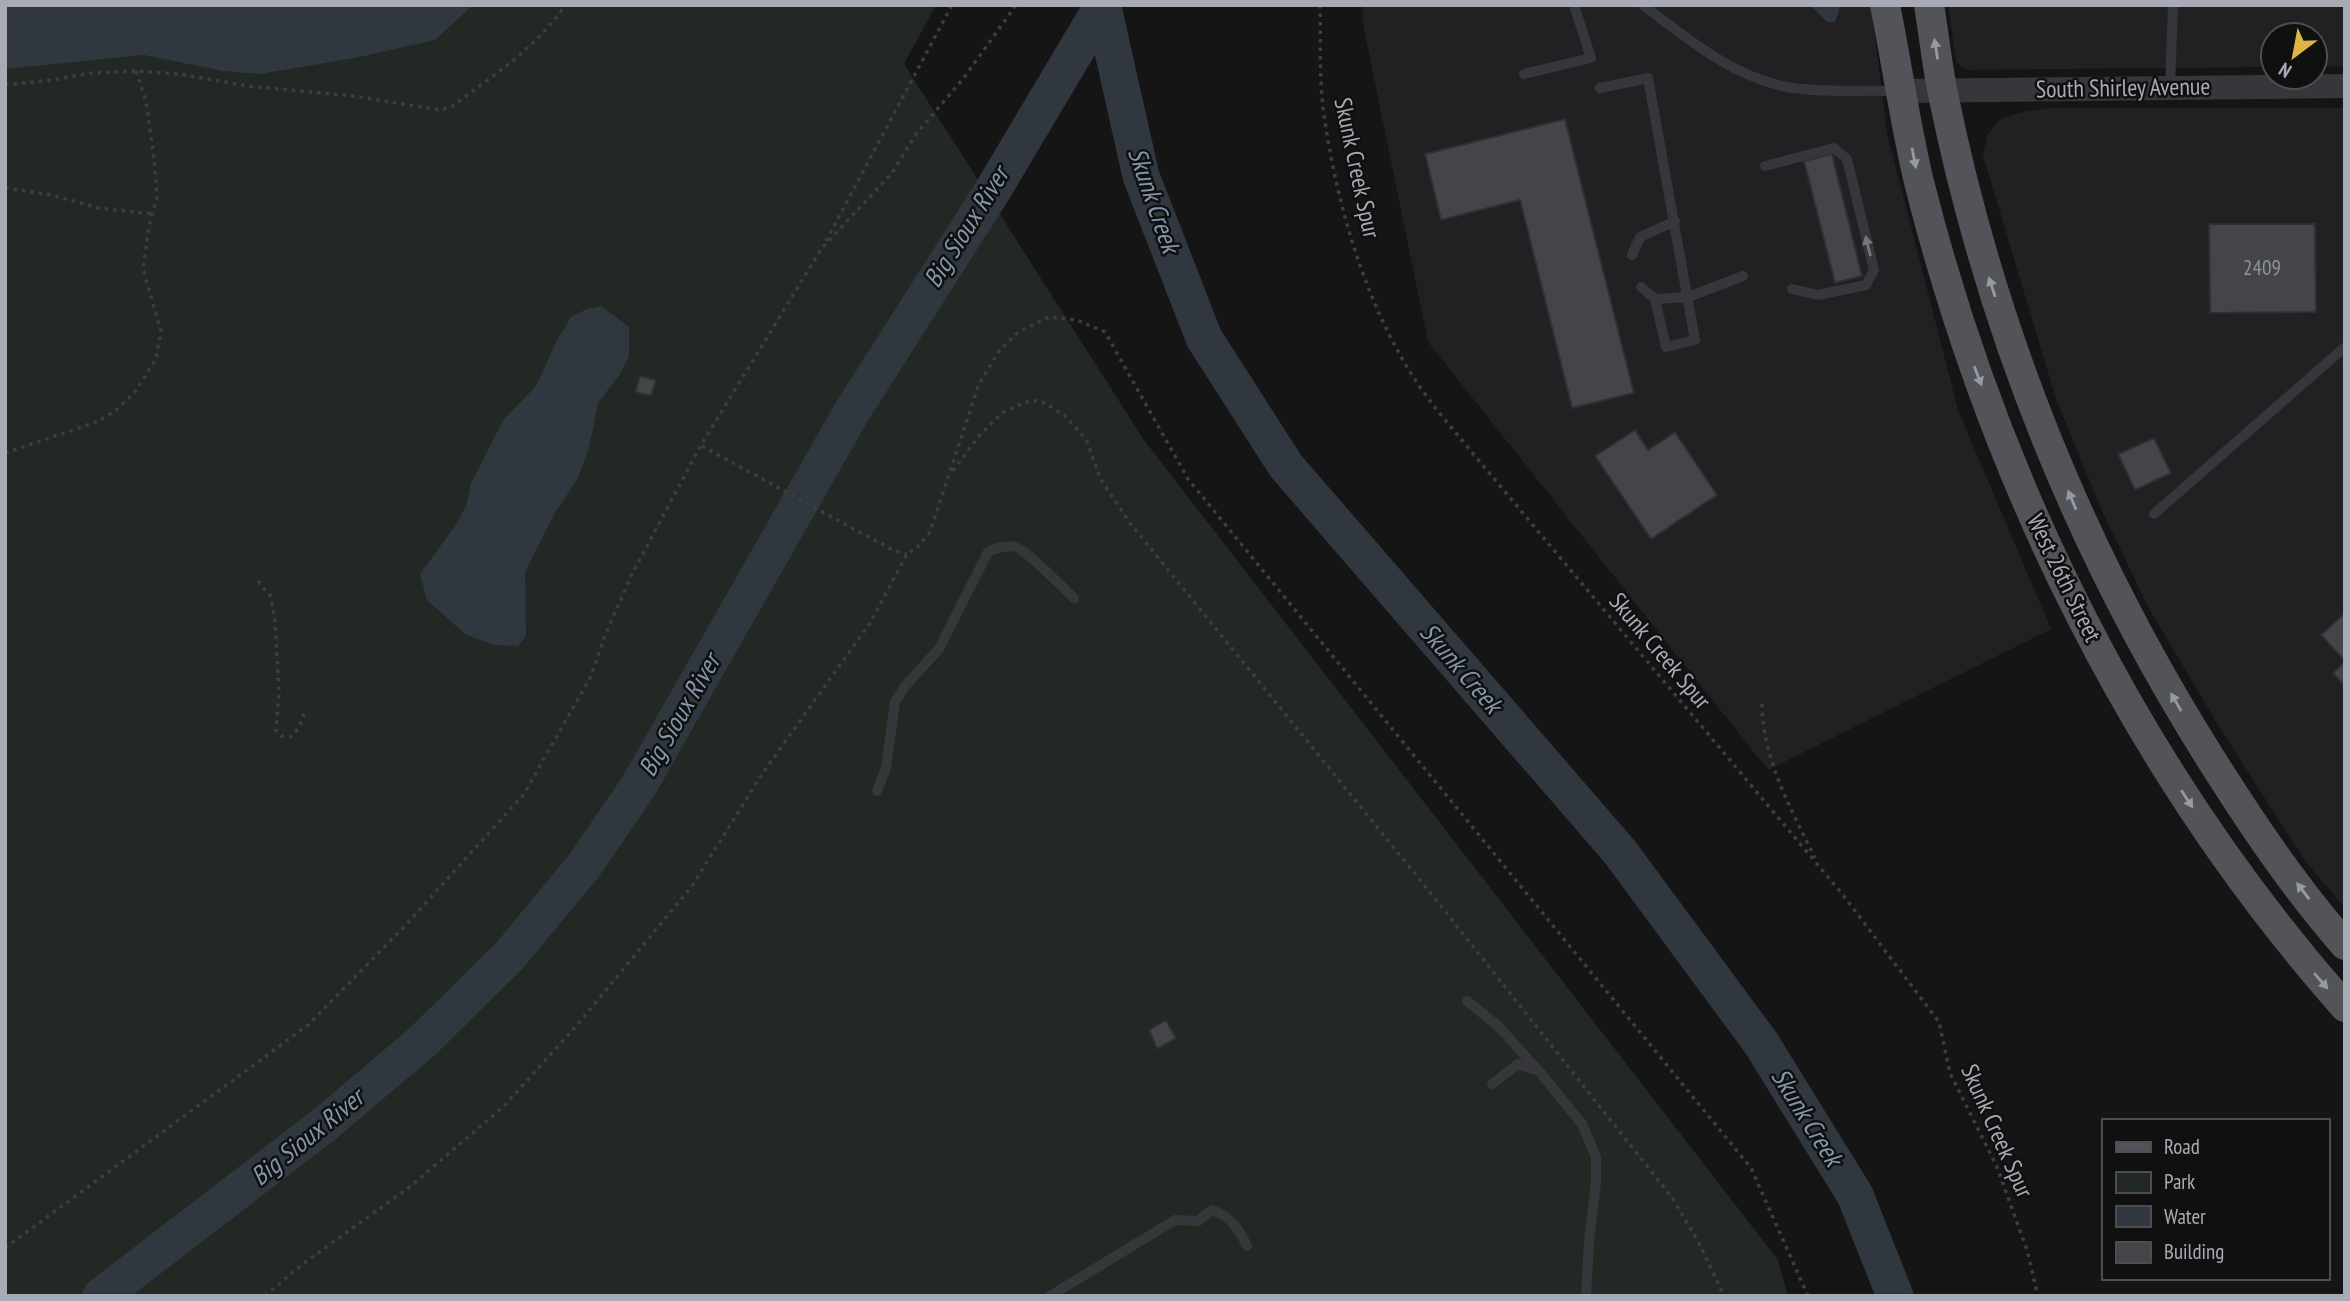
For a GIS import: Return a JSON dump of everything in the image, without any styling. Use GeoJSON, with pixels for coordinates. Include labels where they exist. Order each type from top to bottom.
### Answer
{"type":"FeatureCollection","features":[{"type":"Feature","properties":{"kind":"main road","name":"West 26th Street"},"geometry":{"type":"LineString","coordinates":[[1885,5],[1919,180],[1944,273],[2007,455],[2042,536],[2079,613],[2149,738],[2228,861],[2306,963],[2345,1007]]}},
{"type":"Feature","properties":{"kind":"main road","name":"West 26th Street"},"geometry":{"type":"LineString","coordinates":[[1929,5],[1942,92],[1984,261],[2012,350],[2046,440],[2085,529],[2116,594],[2185,717],[2262,837],[2345,944]]}},
{"type":"Feature","properties":{"kind":"street","name":"South Shirley Avenue"},"geometry":{"type":"LineString","coordinates":[[1902,91],[2345,86]]}},
{"type":"Feature","properties":{"kind":"lane"},"geometry":{"type":"LineString","coordinates":[[1524,74],[1591,58],[1574,5]]}},
{"type":"Feature","properties":{"kind":"lane"},"geometry":{"type":"LineString","coordinates":[[1643,5],[1730,67],[1765,81],[1790,88],[1902,91]]}},
{"type":"Feature","properties":{"kind":"lane"},"geometry":{"type":"LineString","coordinates":[[2170,88],[2173,5]]}},
{"type":"Feature","properties":{"kind":"lane"},"geometry":{"type":"LineString","coordinates":[[1600,88],[1648,78],[1695,340],[1666,347],[1655,299],[1642,287]]}},
{"type":"Feature","properties":{"kind":"lane"},"geometry":{"type":"LineString","coordinates":[[1765,166],[1835,148],[1847,159],[1874,270],[1866,285],[1818,295],[1792,289]]}},
{"type":"Feature","properties":{"kind":"lane"},"geometry":{"type":"LineString","coordinates":[[1632,255],[1640,237],[1675,221]]}},
{"type":"Feature","properties":{"kind":"lane"},"geometry":{"type":"LineString","coordinates":[[1655,299],[1688,297],[1743,276]]}},
{"type":"Feature","properties":{"kind":"lane"},"geometry":{"type":"LineString","coordinates":[[2154,514],[2345,347]]}},
{"type":"Feature","properties":{"kind":"lane"},"geometry":{"type":"LineString","coordinates":[[877,791],[886,768],[895,702],[905,686],[939,649],[988,552],[995,548],[1016,547],[1074,598]]}},
{"type":"Feature","properties":{"kind":"lane"},"geometry":{"type":"LineString","coordinates":[[1467,1001],[1498,1026],[1539,1071],[1582,1124],[1596,1157],[1586,1296]]}},
{"type":"Feature","properties":{"kind":"lane"},"geometry":{"type":"LineString","coordinates":[[1492,1084],[1518,1064],[1539,1071]]}},
{"type":"Feature","properties":{"kind":"lane"},"geometry":{"type":"LineString","coordinates":[[1050,1296],[1175,1220],[1198,1221],[1212,1210],[1222,1213],[1239,1229],[1247,1246]]}},
{"type":"Feature","properties":{"kind":"path"},"geometry":{"type":"LineString","coordinates":[[5,85],[92,73],[136,71],[353,96],[441,110],[453,106],[519,55],[556,20],[565,5]]}},
{"type":"Feature","properties":{"kind":"path"},"geometry":{"type":"LineString","coordinates":[[5,1248],[308,1024],[403,928],[524,794],[590,678],[633,572],[701,446],[822,248],[952,5]]}},
{"type":"Feature","properties":{"kind":"path"},"geometry":{"type":"LineString","coordinates":[[822,248],[892,173],[916,134],[962,79],[1016,5]]}},
{"type":"Feature","properties":{"kind":"path","name":"Skunk Creek Spur"},"geometry":{"type":"LineString","coordinates":[[1320,5],[1323,104],[1329,146],[1359,263],[1374,305],[1393,343],[1420,388],[1628,642],[1817,863],[1939,1022],[1950,1073],[1997,1167],[2027,1250],[2038,1296]]}},
{"type":"Feature","properties":{"kind":"path"},"geometry":{"type":"LineString","coordinates":[[5,453],[88,425],[108,415],[135,392],[156,359],[161,331],[143,269],[157,198],[146,101],[136,71]]}},
{"type":"Feature","properties":{"kind":"path"},"geometry":{"type":"LineString","coordinates":[[5,188],[52,195],[98,208],[153,214]]}},
{"type":"Feature","properties":{"kind":"path"},"geometry":{"type":"LineString","coordinates":[[265,1296],[304,1263],[422,1177],[504,1106],[578,1024],[692,886],[762,774],[870,623],[907,554],[916,549],[930,532],[978,384],[999,351],[1018,332],[1049,317],[1077,320],[1105,332],[1188,479],[1751,1168],[1808,1296]]}},
{"type":"Feature","properties":{"kind":"path"},"geometry":{"type":"LineString","coordinates":[[949,475],[978,437],[1003,412],[1031,400],[1045,403],[1065,416],[1086,439],[1101,480],[1130,523],[1433,896],[1673,1199],[1700,1245],[1724,1296]]}},
{"type":"Feature","properties":{"kind":"path"},"geometry":{"type":"LineString","coordinates":[[701,446],[895,551],[907,554]]}},
{"type":"Feature","properties":{"kind":"path"},"geometry":{"type":"LineString","coordinates":[[258,581],[271,597],[275,622],[279,691],[276,730],[281,736],[290,737],[299,727],[305,711]]}},
{"type":"Feature","properties":{"kind":"path"},"geometry":{"type":"LineString","coordinates":[[1762,704],[1763,724],[1773,768],[1817,863]]}},
{"type":"Feature","properties":{"kind":"shaded area"},"geometry":{"type":"Polygon","coordinates":[[[1363,5],[1871,5],[1887,133],[1958,410],[2051,629],[1768,770],[1428,342],[1363,24],[1363,5]]]}},
{"type":"Feature","properties":{"kind":"shaded area"},"geometry":{"type":"Polygon","coordinates":[[[1948,5],[2345,5],[2345,66],[2329,67],[2329,21],[2259,21],[2259,67],[1968,70],[1961,67],[1956,60],[1948,5]]]}},
{"type":"Feature","properties":{"kind":"shaded area"},"geometry":{"type":"Polygon","coordinates":[[[2048,108],[2345,108],[2345,908],[2305,861],[2218,725],[2147,605],[2102,511],[2056,399],[1983,155],[1987,135],[1999,120],[2018,113],[2048,108]]]}},
{"type":"Feature","properties":{"kind":"green space"},"geometry":{"type":"Polygon","coordinates":[[[5,5],[936,5],[904,64],[1144,440],[1778,1260],[1788,1296],[5,1296],[5,5]]]}},
{"type":"Feature","properties":{"kind":"water"},"geometry":{"type":"Polygon","coordinates":[[[5,5],[473,5],[435,40],[360,57],[260,74],[223,71],[144,55],[5,69],[5,5]]]}},
{"type":"Feature","properties":{"kind":"water"},"geometry":{"type":"Polygon","coordinates":[[[1812,5],[1841,5],[1835,22],[1827,22],[1812,5]]]}},
{"type":"Feature","properties":{"kind":"water"},"geometry":{"type":"Polygon","coordinates":[[[601,306],[629,327],[629,357],[598,403],[589,448],[578,478],[555,513],[525,572],[526,636],[518,646],[493,645],[465,634],[427,600],[420,574],[466,506],[471,483],[504,419],[536,386],[571,317],[601,306]]]}},
{"type":"Feature","properties":{"kind":"building"},"geometry":{"type":"Polygon","coordinates":[[[1565,119],[1634,393],[1572,408],[1520,200],[1441,220],[1425,154],[1565,119]]]}},
{"type":"Feature","properties":{"kind":"building"},"geometry":{"type":"Polygon","coordinates":[[[1832,154],[1862,276],[1835,283],[1804,161],[1832,154]]]}},
{"type":"Feature","properties":{"kind":"building"},"geometry":{"type":"Polygon","coordinates":[[[2209,224],[2315,224],[2316,312],[2210,313],[2209,224]]]}},
{"type":"Feature","properties":{"kind":"building"},"geometry":{"type":"Polygon","coordinates":[[[640,376],[656,380],[651,396],[635,392],[640,376]]]}},
{"type":"Feature","properties":{"kind":"building"},"geometry":{"type":"Polygon","coordinates":[[[1635,430],[1648,450],[1675,432],[1717,495],[1651,539],[1595,456],[1635,430]]]}},
{"type":"Feature","properties":{"kind":"building"},"geometry":{"type":"Polygon","coordinates":[[[2154,438],[2171,473],[2135,490],[2118,454],[2154,438]]]}},
{"type":"Feature","properties":{"kind":"building"},"geometry":{"type":"Polygon","coordinates":[[[2345,613],[2345,661],[2321,635],[2345,613]]]}},
{"type":"Feature","properties":{"kind":"building"},"geometry":{"type":"Polygon","coordinates":[[[2345,662],[2345,686],[2333,673],[2345,662]]]}},
{"type":"Feature","properties":{"kind":"building"},"geometry":{"type":"Polygon","coordinates":[[[1166,1020],[1176,1038],[1157,1049],[1149,1030],[1166,1020]]]}},
{"type":"Feature","properties":{"kind":"waterway","name":"Big Sioux River"},"geometry":{"type":"LineString","coordinates":[[101,1296],[325,1124],[423,1041],[510,955],[583,867],[638,787],[851,413],[993,190],[1103,5]]}},
{"type":"Feature","properties":{"kind":"waterway","name":"Skunk Creek"},"geometry":{"type":"LineString","coordinates":[[1103,7],[1141,176],[1204,338],[1286,466],[1620,852],[1761,1043],[1855,1195],[1895,1296]]}}]}
